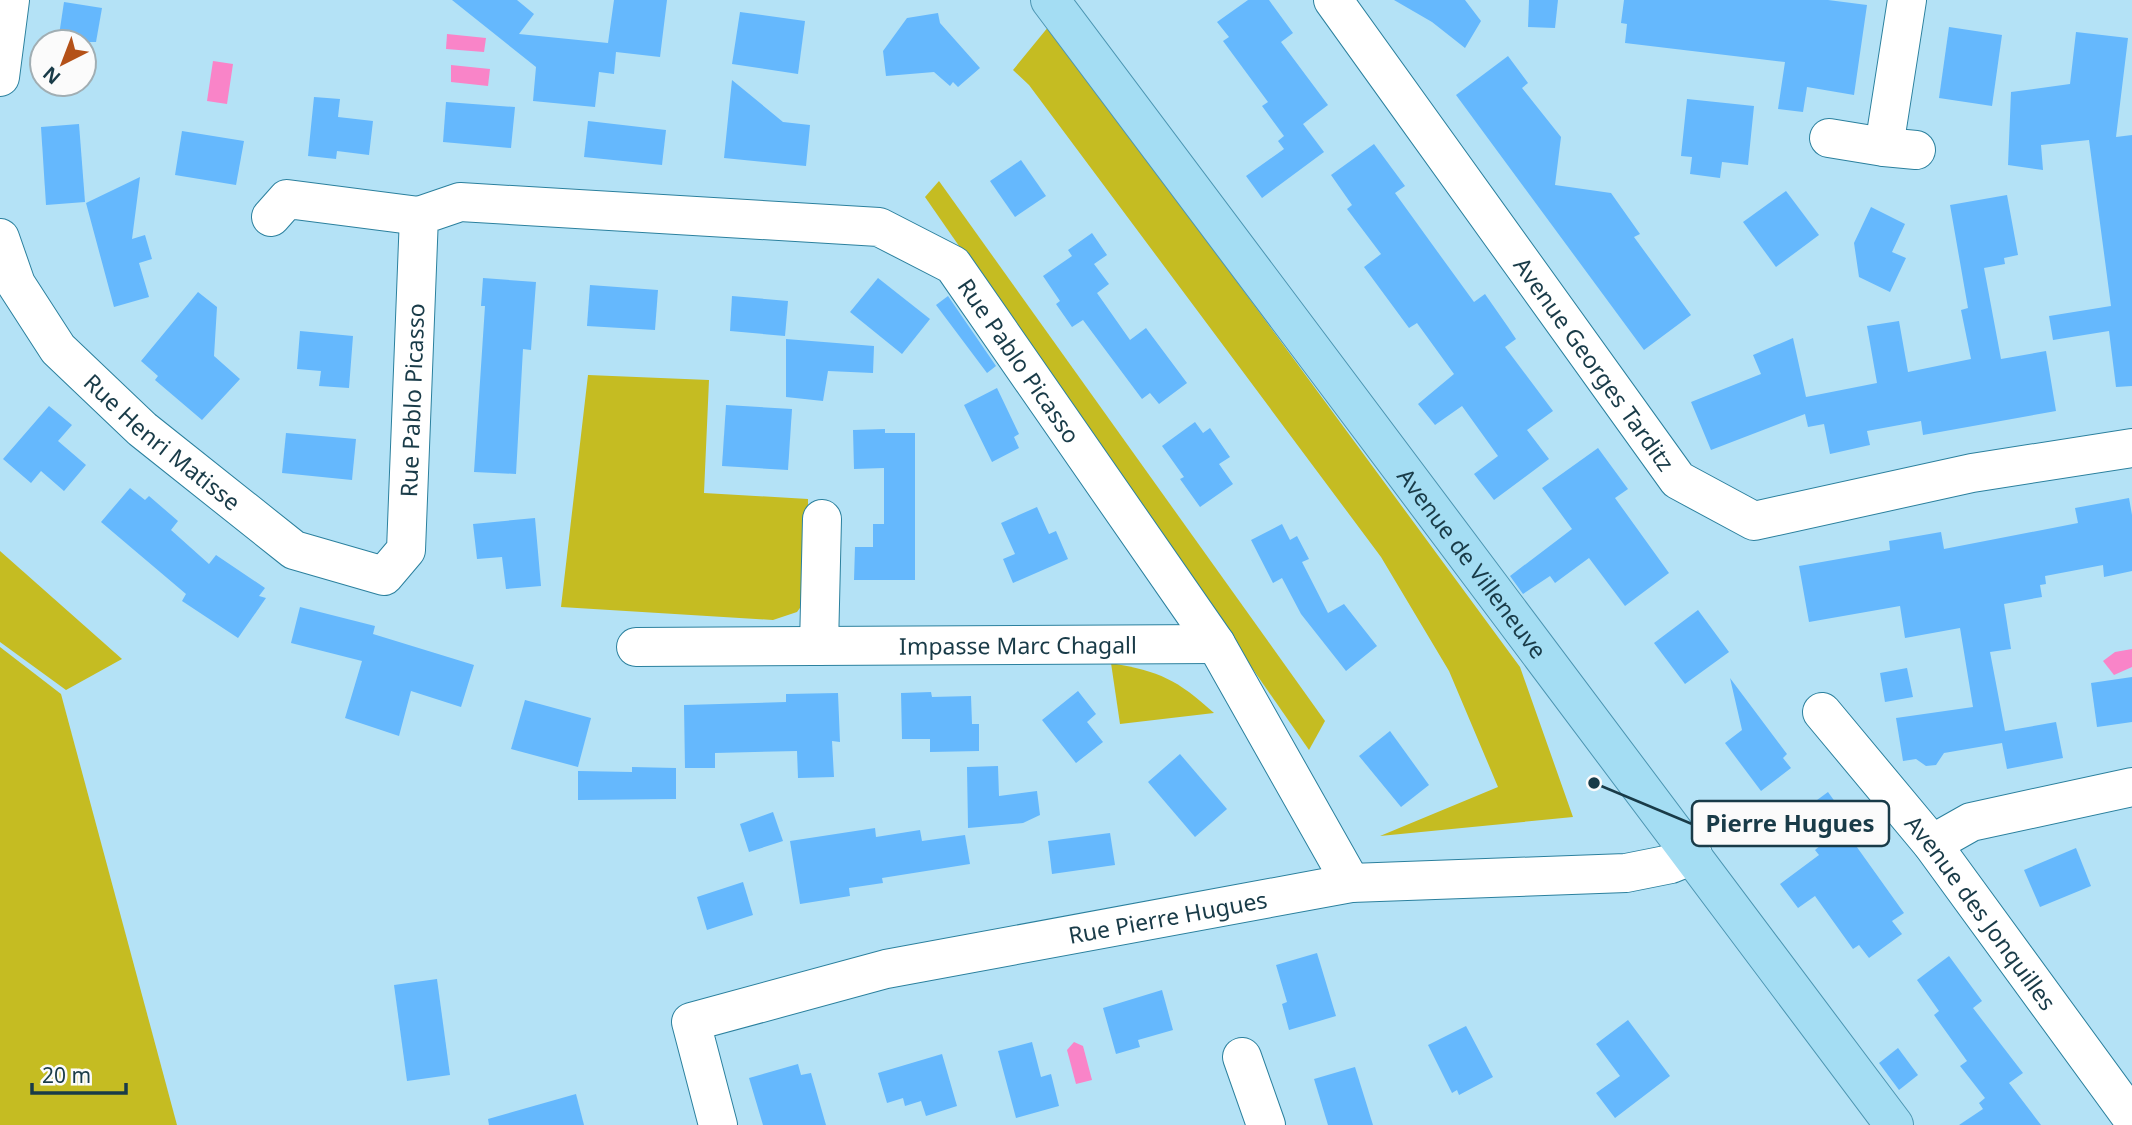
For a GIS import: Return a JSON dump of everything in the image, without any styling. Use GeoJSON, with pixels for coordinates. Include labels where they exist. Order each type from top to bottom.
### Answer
{"type":"FeatureCollection","features":[{"type":"Feature","properties":{"kind":"main road","name":"Avenue de Villeneuve"},"geometry":{"type":"LineString","coordinates":[[1050,0],[1894,1125]]}},
{"type":"Feature","properties":{"kind":"street"},"geometry":{"type":"LineString","coordinates":[[0,77],[9,0]]}},
{"type":"Feature","properties":{"kind":"street","name":"Avenue Georges Tarditz"},"geometry":{"type":"LineString","coordinates":[[1333,0],[1678,480],[1754,521],[1972,473],[2132,447]]}},
{"type":"Feature","properties":{"kind":"street"},"geometry":{"type":"LineString","coordinates":[[1829,138],[1900,148],[1907,0]]}},
{"type":"Feature","properties":{"kind":"street","name":"Rue Pablo Picasso"},"geometry":{"type":"LineString","coordinates":[[271,217],[287,199],[419,216],[460,202],[879,228],[953,265],[1216,644],[1351,883]]}},
{"type":"Feature","properties":{"kind":"street","name":"Rue Pablo Picasso"},"geometry":{"type":"LineString","coordinates":[[384,576],[406,550],[419,216]]}},
{"type":"Feature","properties":{"kind":"street","name":"Rue Henri Matisse"},"geometry":{"type":"LineString","coordinates":[[0,238],[16,284],[58,349],[142,429],[294,550],[384,576]]}},
{"type":"Feature","properties":{"kind":"street"},"geometry":{"type":"LineString","coordinates":[[819,646],[822,519]]}},
{"type":"Feature","properties":{"kind":"street","name":"Impasse Marc Chagall"},"geometry":{"type":"LineString","coordinates":[[636,647],[1216,644]]}},
{"type":"Feature","properties":{"kind":"street","name":"Avenue des Jonquilles"},"geometry":{"type":"LineString","coordinates":[[1822,712],[1932,844],[2132,1118]]}},
{"type":"Feature","properties":{"kind":"street"},"geometry":{"type":"LineString","coordinates":[[1932,844],[1971,822],[2132,787]]}},
{"type":"Feature","properties":{"kind":"street","name":"Rue Pierre Hugues"},"geometry":{"type":"LineString","coordinates":[[718,1125],[691,1023],[704,1019],[886,969],[1351,883],[1626,873],[1664,863],[1671,864],[1693,855]]}},
{"type":"Feature","properties":{"kind":"street"},"geometry":{"type":"LineString","coordinates":[[1242,1057],[1266,1125]]}},
{"type":"Feature","properties":{"kind":"shaded area"},"geometry":{"type":"Polygon","coordinates":[[[1049,26],[1520,667],[1573,817],[1380,836],[1498,787],[1449,671],[1381,557],[1029,85],[1013,70],[1049,26]]]}},
{"type":"Feature","properties":{"kind":"shaded area"},"geometry":{"type":"Polygon","coordinates":[[[447,34],[486,38],[484,52],[446,49],[447,34]]]}},
{"type":"Feature","properties":{"kind":"shaded area"},"geometry":{"type":"Polygon","coordinates":[[[213,61],[233,64],[227,104],[207,101],[213,61]]]}},
{"type":"Feature","properties":{"kind":"shaded area"},"geometry":{"type":"Polygon","coordinates":[[[451,65],[490,69],[488,86],[451,82],[451,65]]]}},
{"type":"Feature","properties":{"kind":"shaded area"},"geometry":{"type":"Polygon","coordinates":[[[939,181],[1325,721],[1309,750],[925,197],[939,181]]]}},
{"type":"Feature","properties":{"kind":"shaded area"},"geometry":{"type":"Polygon","coordinates":[[[588,375],[709,380],[704,493],[808,499],[808,597],[797,612],[773,620],[561,607],[588,375]]]}},
{"type":"Feature","properties":{"kind":"shaded area"},"geometry":{"type":"Polygon","coordinates":[[[0,551],[122,659],[66,690],[0,642],[0,551]]]}},
{"type":"Feature","properties":{"kind":"shaded area"},"geometry":{"type":"Polygon","coordinates":[[[0,647],[61,694],[177,1125],[0,1125],[0,647]]]}},
{"type":"Feature","properties":{"kind":"shaded area"},"geometry":{"type":"Polygon","coordinates":[[[2132,649],[2132,667],[2114,675],[2103,661],[2115,652],[2132,649]]]}},
{"type":"Feature","properties":{"kind":"shaded area"},"geometry":{"type":"Polygon","coordinates":[[[1111,663],[1167,679],[1189,692],[1214,713],[1120,724],[1111,663]]]}},
{"type":"Feature","properties":{"kind":"shaded area"},"geometry":{"type":"Polygon","coordinates":[[[1074,1042],[1083,1046],[1092,1080],[1076,1084],[1067,1050],[1074,1042]]]}},
{"type":"Feature","properties":{"kind":"building"},"geometry":{"type":"Polygon","coordinates":[[[452,0],[517,0],[534,14],[519,34],[608,43],[614,0],[667,0],[660,57],[616,52],[614,74],[599,72],[595,107],[533,101],[536,67],[452,0]]]}},
{"type":"Feature","properties":{"kind":"building"},"geometry":{"type":"Polygon","coordinates":[[[1248,0],[1269,0],[1293,33],[1281,42],[1328,105],[1303,124],[1324,152],[1262,198],[1246,176],[1284,149],[1278,141],[1284,136],[1262,106],[1268,102],[1223,41],[1229,37],[1217,22],[1248,0]]]}},
{"type":"Feature","properties":{"kind":"building"},"geometry":{"type":"Polygon","coordinates":[[[1394,0],[1465,0],[1481,21],[1465,48],[1432,22],[1394,0]]]}},
{"type":"Feature","properties":{"kind":"building"},"geometry":{"type":"Polygon","coordinates":[[[1529,0],[1558,0],[1555,28],[1528,27],[1529,0]]]}},
{"type":"Feature","properties":{"kind":"building"},"geometry":{"type":"Polygon","coordinates":[[[1624,0],[1828,0],[1867,5],[1854,95],[1807,87],[1803,112],[1778,109],[1785,62],[1625,43],[1627,24],[1621,23],[1624,0]]]}},
{"type":"Feature","properties":{"kind":"building"},"geometry":{"type":"Polygon","coordinates":[[[64,2],[102,8],[98,31],[98,28],[60,28],[64,2]]]}},
{"type":"Feature","properties":{"kind":"building"},"geometry":{"type":"Polygon","coordinates":[[[740,12],[805,21],[798,74],[732,64],[740,12]]]}},
{"type":"Feature","properties":{"kind":"building"},"geometry":{"type":"Polygon","coordinates":[[[938,13],[940,23],[980,68],[958,87],[953,82],[950,86],[934,72],[886,76],[883,51],[907,18],[938,13]]]}},
{"type":"Feature","properties":{"kind":"building"},"geometry":{"type":"Polygon","coordinates":[[[1949,27],[2002,35],[1992,106],[1939,98],[1949,27]]]}},
{"type":"Feature","properties":{"kind":"building"},"geometry":{"type":"Polygon","coordinates":[[[2076,32],[2128,38],[2116,137],[2132,135],[2132,386],[2116,387],[2109,331],[2053,340],[2049,316],[2111,306],[2089,140],[2041,145],[2043,170],[2008,165],[2011,92],[2070,84],[2076,32]]]}},
{"type":"Feature","properties":{"kind":"building"},"geometry":{"type":"Polygon","coordinates":[[[1508,56],[1528,83],[1522,88],[1561,137],[1555,185],[1611,193],[1640,234],[1634,237],[1691,315],[1644,350],[1456,95],[1508,56]]]}},
{"type":"Feature","properties":{"kind":"building"},"geometry":{"type":"Polygon","coordinates":[[[732,80],[783,122],[810,125],[806,166],[724,158],[732,80]]]}},
{"type":"Feature","properties":{"kind":"building"},"geometry":{"type":"Polygon","coordinates":[[[314,97],[340,99],[338,117],[373,121],[369,155],[337,151],[336,159],[308,156],[314,97]]]}},
{"type":"Feature","properties":{"kind":"building"},"geometry":{"type":"Polygon","coordinates":[[[1687,99],[1754,106],[1748,165],[1722,162],[1720,178],[1690,174],[1692,157],[1681,156],[1687,99]]]}},
{"type":"Feature","properties":{"kind":"building"},"geometry":{"type":"Polygon","coordinates":[[[446,102],[515,107],[511,148],[443,142],[446,102]]]}},
{"type":"Feature","properties":{"kind":"building"},"geometry":{"type":"Polygon","coordinates":[[[588,121],[666,130],[662,165],[584,157],[588,121]]]}},
{"type":"Feature","properties":{"kind":"building"},"geometry":{"type":"Polygon","coordinates":[[[79,124],[85,202],[46,205],[41,127],[79,124]]]}},
{"type":"Feature","properties":{"kind":"building"},"geometry":{"type":"Polygon","coordinates":[[[182,131],[244,141],[236,185],[175,175],[182,131]]]}},
{"type":"Feature","properties":{"kind":"building"},"geometry":{"type":"Polygon","coordinates":[[[1374,144],[1405,186],[1395,193],[1474,302],[1485,294],[1516,339],[1505,347],[1553,411],[1527,430],[1549,459],[1494,500],[1474,474],[1498,456],[1462,406],[1435,425],[1418,404],[1454,374],[1417,323],[1409,328],[1364,267],[1381,254],[1347,209],[1352,205],[1331,175],[1374,144]]]}},
{"type":"Feature","properties":{"kind":"building"},"geometry":{"type":"Polygon","coordinates":[[[1021,160],[1046,196],[1015,217],[990,181],[1021,160]]]}},
{"type":"Feature","properties":{"kind":"building"},"geometry":{"type":"Polygon","coordinates":[[[140,177],[132,239],[145,235],[152,259],[139,263],[149,297],[114,307],[86,203],[140,177]]]}},
{"type":"Feature","properties":{"kind":"building"},"geometry":{"type":"Polygon","coordinates":[[[1786,191],[1819,235],[1776,267],[1743,222],[1786,191]]]}},
{"type":"Feature","properties":{"kind":"building"},"geometry":{"type":"Polygon","coordinates":[[[2007,195],[2018,255],[2004,258],[2005,264],[1984,268],[2001,359],[2046,351],[2056,411],[1923,435],[1921,421],[1867,431],[1870,445],[1830,454],[1824,424],[1808,427],[1805,414],[1711,450],[1691,402],[1761,374],[1753,355],[1793,338],[1806,397],[1877,383],[1867,326],[1899,321],[1908,372],[1971,359],[1961,310],[1968,308],[1950,205],[2007,195]]]}},
{"type":"Feature","properties":{"kind":"building"},"geometry":{"type":"Polygon","coordinates":[[[1871,207],[1905,224],[1892,252],[1906,258],[1890,292],[1859,277],[1854,243],[1871,207]]]}},
{"type":"Feature","properties":{"kind":"building"},"geometry":{"type":"Polygon","coordinates":[[[1092,233],[1107,255],[1094,264],[1109,284],[1097,293],[1130,340],[1146,328],[1187,383],[1159,404],[1150,393],[1142,399],[1083,320],[1072,327],[1056,304],[1060,301],[1043,276],[1072,256],[1068,250],[1092,233]]]}},
{"type":"Feature","properties":{"kind":"building"},"geometry":{"type":"Polygon","coordinates":[[[483,278],[536,282],[531,350],[523,349],[516,474],[474,472],[485,306],[481,306],[483,278]]]}},
{"type":"Feature","properties":{"kind":"building"},"geometry":{"type":"Polygon","coordinates":[[[878,278],[930,319],[902,354],[850,312],[878,278]]]}},
{"type":"Feature","properties":{"kind":"building"},"geometry":{"type":"Polygon","coordinates":[[[590,285],[658,290],[655,330],[587,326],[590,285]]]}},
{"type":"Feature","properties":{"kind":"building"},"geometry":{"type":"Polygon","coordinates":[[[198,292],[217,307],[214,356],[240,379],[202,420],[155,380],[158,376],[141,361],[198,292]]]}},
{"type":"Feature","properties":{"kind":"building"},"geometry":{"type":"Polygon","coordinates":[[[732,296],[788,301],[785,336],[730,331],[732,296]]]}},
{"type":"Feature","properties":{"kind":"building"},"geometry":{"type":"Polygon","coordinates":[[[948,296],[996,366],[987,373],[936,305],[948,296]]]}},
{"type":"Feature","properties":{"kind":"building"},"geometry":{"type":"Polygon","coordinates":[[[300,331],[353,336],[349,388],[319,386],[321,371],[297,369],[300,331]]]}},
{"type":"Feature","properties":{"kind":"building"},"geometry":{"type":"Polygon","coordinates":[[[786,339],[874,346],[873,373],[828,371],[823,401],[786,397],[786,339]]]}},
{"type":"Feature","properties":{"kind":"building"},"geometry":{"type":"Polygon","coordinates":[[[997,388],[1019,434],[1014,437],[1019,448],[992,462],[964,405],[997,388]]]}},
{"type":"Feature","properties":{"kind":"building"},"geometry":{"type":"Polygon","coordinates":[[[726,405],[792,409],[788,470],[722,466],[726,405]]]}},
{"type":"Feature","properties":{"kind":"building"},"geometry":{"type":"Polygon","coordinates":[[[49,406],[72,425],[58,441],[86,465],[64,491],[41,471],[31,483],[3,459],[49,406]]]}},
{"type":"Feature","properties":{"kind":"building"},"geometry":{"type":"Polygon","coordinates":[[[1195,422],[1203,433],[1210,428],[1230,457],[1219,464],[1233,484],[1200,507],[1180,479],[1184,477],[1162,446],[1195,422]]]}},
{"type":"Feature","properties":{"kind":"building"},"geometry":{"type":"Polygon","coordinates":[[[885,429],[885,433],[915,433],[915,580],[854,580],[855,547],[873,547],[873,524],[884,524],[884,468],[854,469],[853,430],[885,429]]]}},
{"type":"Feature","properties":{"kind":"building"},"geometry":{"type":"Polygon","coordinates":[[[286,433],[356,439],[352,480],[282,473],[286,433]]]}},
{"type":"Feature","properties":{"kind":"building"},"geometry":{"type":"Polygon","coordinates":[[[1598,448],[1628,489],[1615,498],[1669,573],[1625,606],[1589,558],[1555,583],[1550,576],[1523,594],[1510,576],[1572,529],[1542,488],[1598,448]]]}},
{"type":"Feature","properties":{"kind":"building"},"geometry":{"type":"Polygon","coordinates":[[[130,488],[145,500],[149,496],[178,521],[171,530],[209,564],[216,555],[265,588],[259,596],[266,598],[238,638],[182,601],[186,594],[101,522],[130,488]]]}},
{"type":"Feature","properties":{"kind":"building"},"geometry":{"type":"Polygon","coordinates":[[[2129,498],[2132,515],[2132,571],[2104,577],[2103,565],[2045,576],[2046,584],[2040,585],[2042,597],[2004,604],[2011,649],[1990,652],[2005,731],[2056,722],[2063,758],[2007,769],[2002,743],[1944,753],[1936,765],[1926,766],[1916,759],[1903,761],[1896,718],[1973,707],[1960,628],[1905,638],[1900,606],[1809,622],[1799,566],[1890,550],[1889,541],[1941,532],[1944,549],[2078,523],[2075,508],[2129,498]]]}},
{"type":"Feature","properties":{"kind":"building"},"geometry":{"type":"Polygon","coordinates":[[[1037,507],[1049,534],[1056,531],[1068,559],[1013,583],[1003,559],[1015,554],[1001,523],[1037,507]]]}},
{"type":"Feature","properties":{"kind":"building"},"geometry":{"type":"Polygon","coordinates":[[[535,518],[541,586],[506,589],[502,557],[477,559],[473,524],[535,518]]]}},
{"type":"Feature","properties":{"kind":"building"},"geometry":{"type":"Polygon","coordinates":[[[1282,524],[1290,540],[1297,536],[1309,559],[1302,562],[1328,613],[1344,604],[1377,646],[1346,671],[1301,614],[1282,578],[1273,583],[1251,540],[1282,524]]]}},
{"type":"Feature","properties":{"kind":"building"},"geometry":{"type":"Polygon","coordinates":[[[300,607],[375,626],[373,634],[474,665],[461,707],[411,691],[399,736],[345,718],[362,661],[291,643],[300,607]]]}},
{"type":"Feature","properties":{"kind":"building"},"geometry":{"type":"Polygon","coordinates":[[[1698,610],[1729,652],[1685,684],[1654,643],[1698,610]]]}},
{"type":"Feature","properties":{"kind":"building"},"geometry":{"type":"Polygon","coordinates":[[[1907,668],[1913,697],[1885,702],[1880,673],[1907,668]]]}},
{"type":"Feature","properties":{"kind":"building"},"geometry":{"type":"Polygon","coordinates":[[[2132,677],[2132,722],[2097,727],[2091,683],[2132,677]]]}},
{"type":"Feature","properties":{"kind":"building"},"geometry":{"type":"Polygon","coordinates":[[[1730,678],[1787,754],[1783,758],[1791,768],[1761,791],[1725,743],[1742,730],[1730,678]]]}},
{"type":"Feature","properties":{"kind":"building"},"geometry":{"type":"Polygon","coordinates":[[[1078,691],[1096,714],[1087,722],[1103,742],[1076,763],[1042,720],[1078,691]]]}},
{"type":"Feature","properties":{"kind":"building"},"geometry":{"type":"Polygon","coordinates":[[[931,692],[932,697],[971,696],[972,724],[979,724],[979,751],[930,752],[930,739],[902,739],[901,693],[931,692]]]}},
{"type":"Feature","properties":{"kind":"building"},"geometry":{"type":"Polygon","coordinates":[[[838,693],[840,742],[832,741],[834,777],[798,778],[797,751],[715,753],[715,768],[685,768],[684,705],[786,702],[786,694],[838,693]]]}},
{"type":"Feature","properties":{"kind":"building"},"geometry":{"type":"Polygon","coordinates":[[[525,700],[591,718],[578,767],[511,749],[525,700]]]}},
{"type":"Feature","properties":{"kind":"building"},"geometry":{"type":"Polygon","coordinates":[[[1390,731],[1429,785],[1401,807],[1359,756],[1390,731]]]}},
{"type":"Feature","properties":{"kind":"building"},"geometry":{"type":"Polygon","coordinates":[[[1180,754],[1227,809],[1195,837],[1148,782],[1180,754]]]}},
{"type":"Feature","properties":{"kind":"building"},"geometry":{"type":"Polygon","coordinates":[[[998,766],[999,796],[1037,791],[1040,815],[1023,823],[968,828],[967,767],[998,766]]]}},
{"type":"Feature","properties":{"kind":"building"},"geometry":{"type":"Polygon","coordinates":[[[632,767],[676,768],[676,799],[578,800],[578,771],[632,772],[632,767]]]}},
{"type":"Feature","properties":{"kind":"building"},"geometry":{"type":"Polygon","coordinates":[[[1828,792],[1861,838],[1854,843],[1904,913],[1892,921],[1902,934],[1869,958],[1859,945],[1853,949],[1815,896],[1798,908],[1780,884],[1819,855],[1815,850],[1821,845],[1798,814],[1828,792]]]}},
{"type":"Feature","properties":{"kind":"building"},"geometry":{"type":"Polygon","coordinates":[[[773,812],[783,841],[749,852],[740,824],[773,812]]]}},
{"type":"Feature","properties":{"kind":"building"},"geometry":{"type":"Polygon","coordinates":[[[875,828],[876,837],[920,830],[922,841],[965,835],[970,864],[882,878],[883,883],[849,888],[850,896],[800,904],[790,841],[875,828]]]}},
{"type":"Feature","properties":{"kind":"building"},"geometry":{"type":"Polygon","coordinates":[[[1110,833],[1115,865],[1052,874],[1048,841],[1110,833]]]}},
{"type":"Feature","properties":{"kind":"building"},"geometry":{"type":"Polygon","coordinates":[[[2076,848],[2091,886],[2040,907],[2024,870],[2076,848]]]}},
{"type":"Feature","properties":{"kind":"building"},"geometry":{"type":"Polygon","coordinates":[[[743,882],[753,915],[707,930],[697,897],[743,882]]]}},
{"type":"Feature","properties":{"kind":"building"},"geometry":{"type":"Polygon","coordinates":[[[1317,953],[1336,1016],[1289,1030],[1282,1004],[1287,1002],[1276,965],[1317,953]]]}},
{"type":"Feature","properties":{"kind":"building"},"geometry":{"type":"Polygon","coordinates":[[[1949,956],[1982,1001],[1973,1008],[2023,1073],[2009,1083],[2041,1125],[1959,1125],[1983,1109],[1979,1103],[1985,1098],[1960,1066],[1967,1061],[1934,1015],[1939,1011],[1917,980],[1949,956]]]}},
{"type":"Feature","properties":{"kind":"building"},"geometry":{"type":"Polygon","coordinates":[[[437,979],[450,1075],[407,1081],[394,985],[437,979]]]}},
{"type":"Feature","properties":{"kind":"building"},"geometry":{"type":"Polygon","coordinates":[[[1162,990],[1173,1030],[1138,1040],[1140,1047],[1116,1054],[1103,1008],[1162,990]]]}},
{"type":"Feature","properties":{"kind":"building"},"geometry":{"type":"Polygon","coordinates":[[[1628,1020],[1670,1076],[1615,1118],[1596,1093],[1620,1076],[1596,1044],[1628,1020]]]}},
{"type":"Feature","properties":{"kind":"building"},"geometry":{"type":"Polygon","coordinates":[[[1466,1026],[1493,1077],[1459,1095],[1457,1090],[1452,1093],[1428,1045],[1466,1026]]]}},
{"type":"Feature","properties":{"kind":"building"},"geometry":{"type":"Polygon","coordinates":[[[1032,1042],[1041,1077],[1051,1074],[1059,1106],[1016,1118],[998,1051],[1032,1042]]]}},
{"type":"Feature","properties":{"kind":"building"},"geometry":{"type":"Polygon","coordinates":[[[1898,1048],[1918,1075],[1899,1090],[1879,1063],[1898,1048]]]}},
{"type":"Feature","properties":{"kind":"building"},"geometry":{"type":"Polygon","coordinates":[[[942,1054],[957,1106],[926,1116],[921,1101],[905,1106],[903,1098],[887,1103],[878,1073],[942,1054]]]}},
{"type":"Feature","properties":{"kind":"building"},"geometry":{"type":"Polygon","coordinates":[[[798,1064],[801,1075],[811,1073],[826,1125],[763,1125],[749,1078],[798,1064]]]}},
{"type":"Feature","properties":{"kind":"building"},"geometry":{"type":"Polygon","coordinates":[[[1355,1067],[1373,1125],[1328,1125],[1314,1079],[1355,1067]]]}},
{"type":"Feature","properties":{"kind":"building"},"geometry":{"type":"Polygon","coordinates":[[[576,1094],[584,1125],[489,1125],[488,1119],[576,1094]]]}},
{"type":"Feature","properties":{"kind":"place","name":"Pierre Hugues"},"geometry":{"type":"Point","coordinates":[1594,783]}}]}
